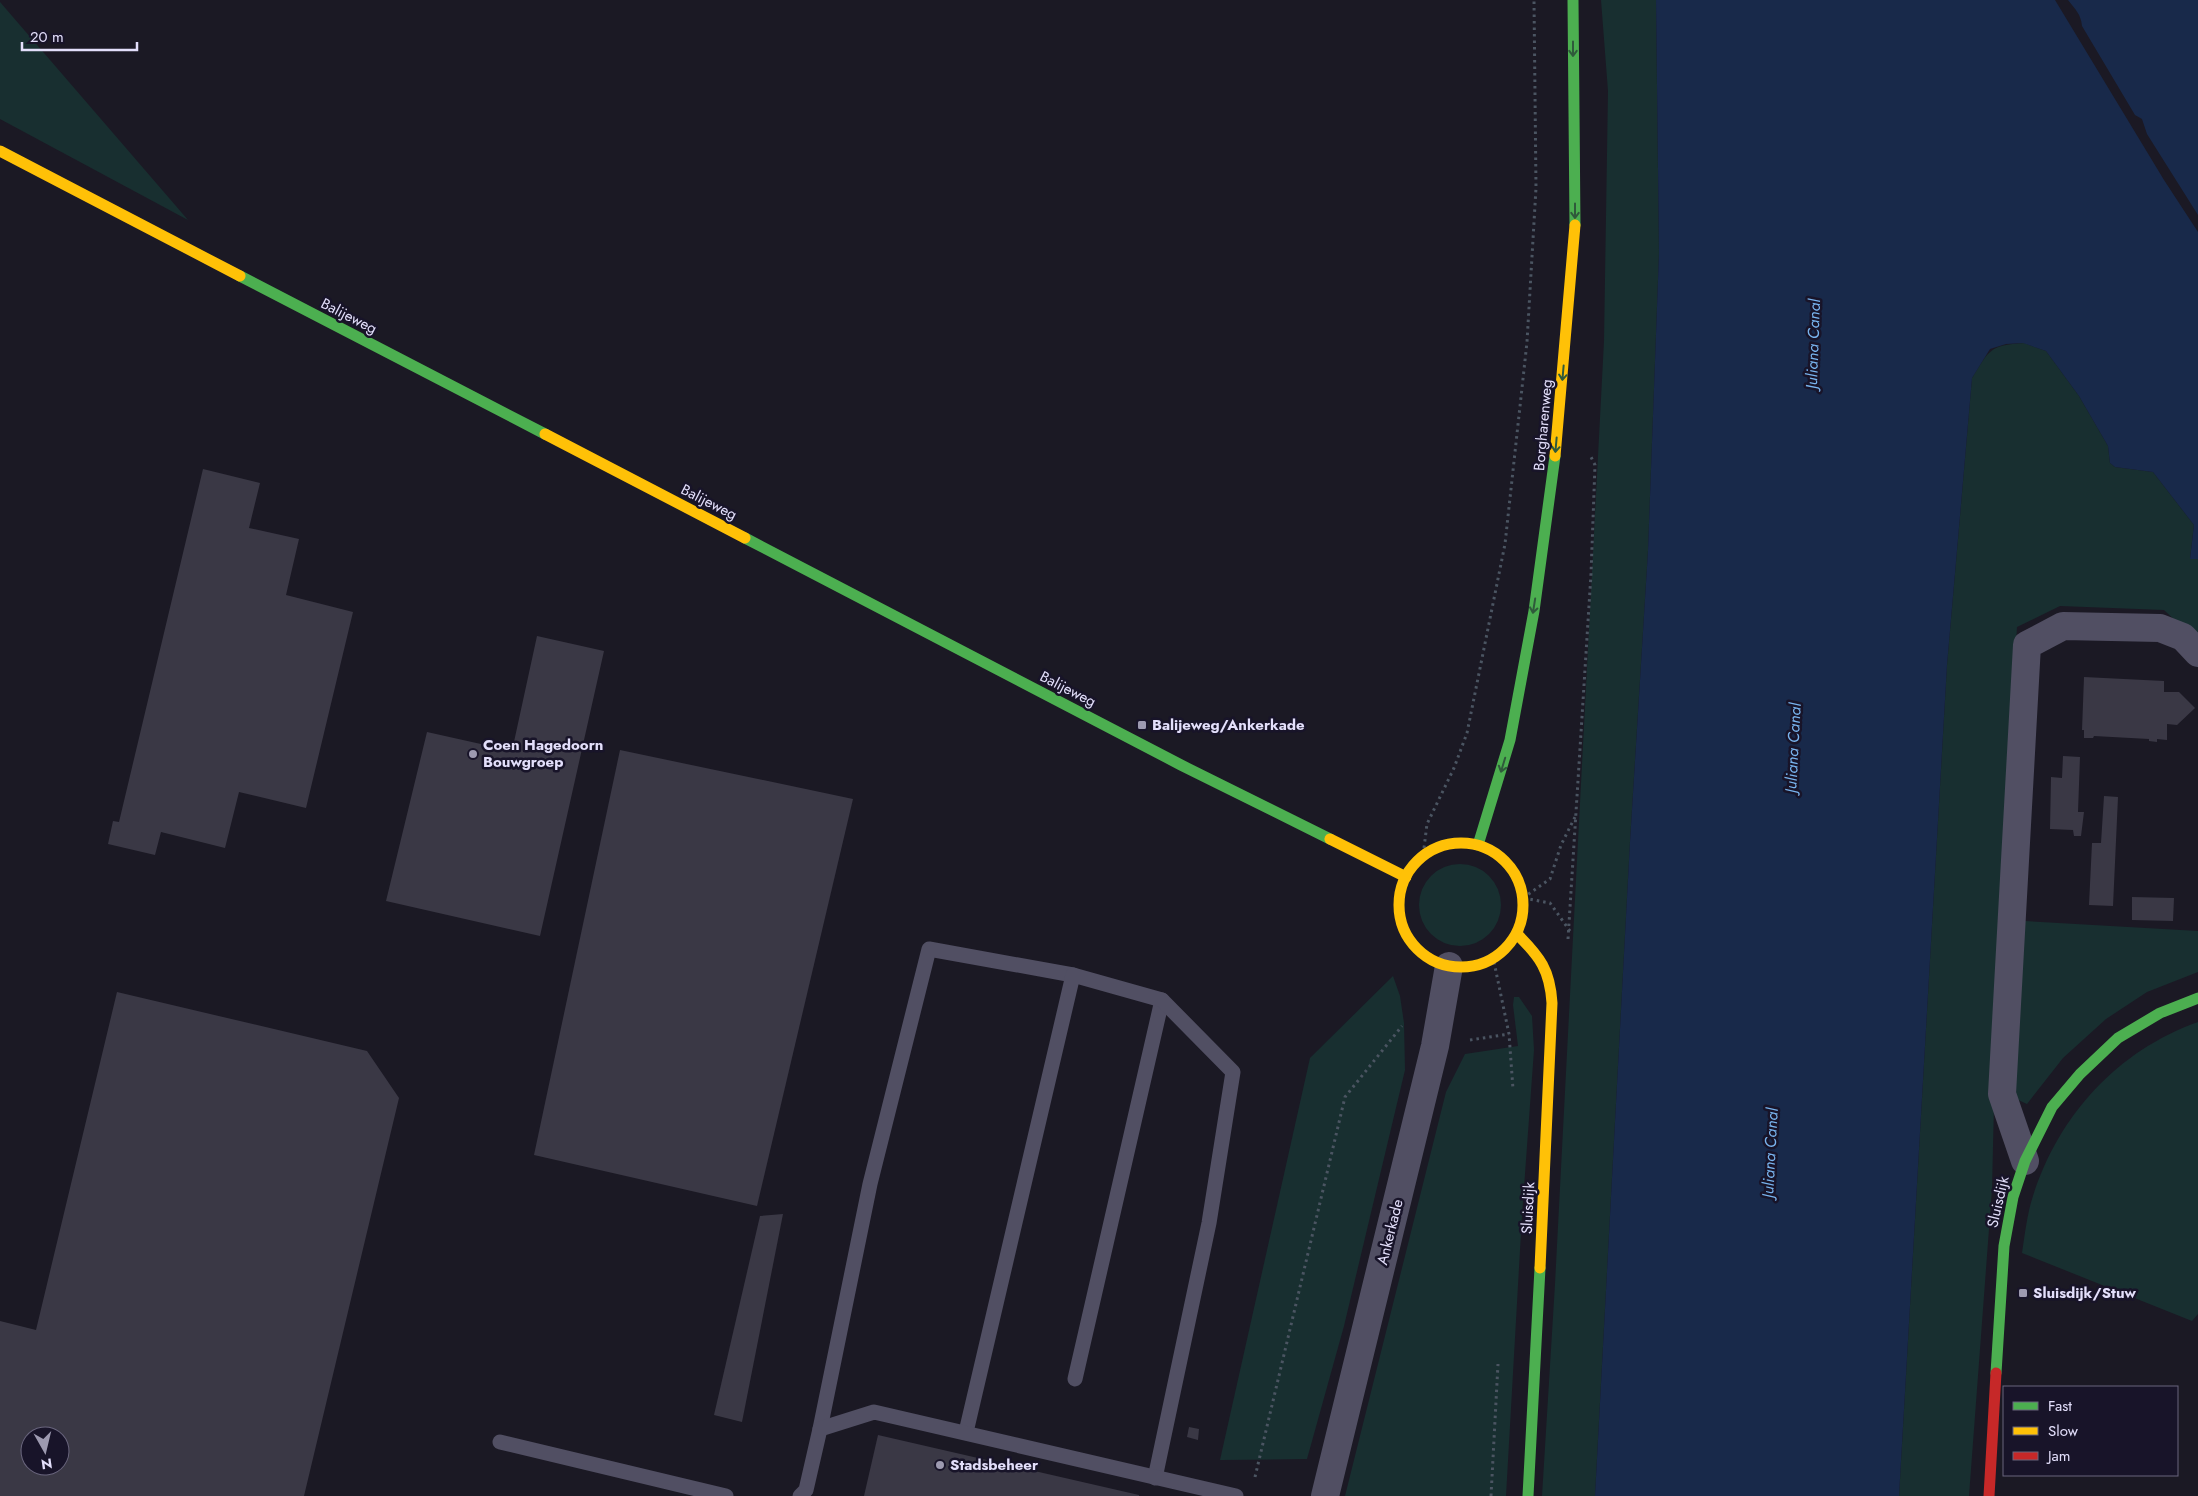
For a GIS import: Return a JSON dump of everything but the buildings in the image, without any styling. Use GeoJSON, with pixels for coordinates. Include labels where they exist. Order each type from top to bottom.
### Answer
{"type":"FeatureCollection","features":[{"type":"Feature","properties":{"kind":"street","name":"Borgharenweg"},"geometry":{"type":"LineString","coordinates":[[1478,845],[1510,740],[1534,611],[1553,478],[1575,236],[1573,0]]}},
{"type":"Feature","properties":{"kind":"street","name":"Balijeweg"},"geometry":{"type":"LineString","coordinates":[[0,151],[1181,765],[1406,877]]}},
{"type":"Feature","properties":{"kind":"street"},"geometry":{"type":"LineString","coordinates":[[2025,1161],[2002,1094],[2027,645],[2062,626],[2160,628],[2182,637],[2198,653]]}},
{"type":"Feature","properties":{"kind":"street"},"geometry":{"type":"LineString","coordinates":[[1455,843],[1478,845],[1498,854],[1510,866],[1518,879],[1523,898],[1522,918],[1516,934],[1507,948],[1493,958],[1478,965],[1449,966],[1427,957],[1406,934],[1401,918],[1399,901],[1406,877],[1413,865],[1424,855],[1434,849],[1455,843]]}},
{"type":"Feature","properties":{"kind":"street","name":"Sluisdijk"},"geometry":{"type":"LineString","coordinates":[[1516,934],[1544,962],[1551,984],[1553,1018],[1528,1496]]}},
{"type":"Feature","properties":{"kind":"street","name":"Ankerkade"},"geometry":{"type":"LineString","coordinates":[[1325,1496],[1436,1046],[1449,966]]}},
{"type":"Feature","properties":{"kind":"street","name":"Sluisdijk"},"geometry":{"type":"LineString","coordinates":[[1990,1496],[2004,1246],[2013,1197],[2025,1161],[2052,1106],[2080,1074],[2118,1038],[2160,1013],[2198,998]]}},
{"type":"Feature","properties":{"kind":"lane"},"geometry":{"type":"LineString","coordinates":[[800,1496],[806,1490],[870,1184],[930,949],[1073,975],[1162,1000],[1233,1072],[1209,1223],[1155,1478]]}},
{"type":"Feature","properties":{"kind":"lane"},"geometry":{"type":"LineString","coordinates":[[966,1432],[1073,975]]}},
{"type":"Feature","properties":{"kind":"lane"},"geometry":{"type":"LineString","coordinates":[[1075,1380],[1162,1000]]}},
{"type":"Feature","properties":{"kind":"lane"},"geometry":{"type":"LineString","coordinates":[[820,1430],[874,1412],[1236,1496]]}},
{"type":"Feature","properties":{"kind":"lane"},"geometry":{"type":"LineString","coordinates":[[500,1442],[726,1496]]}},
{"type":"Feature","properties":{"kind":"path"},"geometry":{"type":"LineString","coordinates":[[1424,855],[1427,824],[1454,768],[1468,733],[1506,535],[1527,342],[1536,188],[1534,0]]}},
{"type":"Feature","properties":{"kind":"path"},"geometry":{"type":"LineString","coordinates":[[1523,898],[1550,903],[1570,931],[1595,465],[1587,448]]}},
{"type":"Feature","properties":{"kind":"path"},"geometry":{"type":"LineString","coordinates":[[1523,898],[1550,879],[1561,845],[1576,816]]}},
{"type":"Feature","properties":{"kind":"path"},"geometry":{"type":"LineString","coordinates":[[1493,958],[1509,1034],[1513,1094]]}},
{"type":"Feature","properties":{"kind":"path"},"geometry":{"type":"LineString","coordinates":[[1253,1486],[1345,1097],[1396,1035],[1406,1019]]}},
{"type":"Feature","properties":{"kind":"path"},"geometry":{"type":"LineString","coordinates":[[1491,1496],[1498,1361]]}},
{"type":"Feature","properties":{"kind":"green space"},"geometry":{"type":"Polygon","coordinates":[[[1601,0],[1656,0],[1659,253],[1648,551],[1630,842],[1595,1496],[1542,1496],[1555,1284],[1604,341],[1608,91],[1601,0]]]}},
{"type":"Feature","properties":{"kind":"green space"},"geometry":{"type":"Polygon","coordinates":[[[0,2],[188,220],[0,119],[0,2]]]}},
{"type":"Feature","properties":{"kind":"green space"},"geometry":{"type":"Polygon","coordinates":[[[2024,343],[2046,351],[2079,396],[2108,446],[2110,463],[2115,467],[2153,472],[2194,525],[2190,559],[2198,559],[2198,642],[2164,610],[2060,606],[2017,627],[1998,935],[1992,1189],[1969,1496],[1899,1496],[1947,665],[1972,378],[1982,361],[1991,351],[2012,344],[2024,343]]]}},
{"type":"Feature","properties":{"kind":"green space"},"geometry":{"type":"Polygon","coordinates":[[[1460,864],[1476,867],[1489,876],[1498,889],[1501,905],[1498,921],[1489,934],[1476,943],[1460,946],[1444,943],[1431,934],[1422,921],[1419,905],[1422,889],[1431,876],[1444,867],[1460,864]]]}},
{"type":"Feature","properties":{"kind":"green space"},"geometry":{"type":"Polygon","coordinates":[[[2025,921],[2198,931],[2198,972],[2147,992],[2106,1019],[2063,1058],[2027,1104],[2014,1098],[2025,921]]]}},
{"type":"Feature","properties":{"kind":"green space"},"geometry":{"type":"Polygon","coordinates":[[[1393,976],[1400,996],[1404,1023],[1405,1070],[1344,1326],[1307,1459],[1220,1460],[1310,1058],[1393,976]]]}},
{"type":"Feature","properties":{"kind":"green space"},"geometry":{"type":"Polygon","coordinates":[[[1514,997],[1519,997],[1532,1016],[1534,1050],[1522,1215],[1506,1496],[1345,1496],[1446,1092],[1465,1054],[1518,1046],[1513,1005],[1514,997]]]}},
{"type":"Feature","properties":{"kind":"green space"},"geometry":{"type":"Polygon","coordinates":[[[2198,1022],[2198,1314],[2192,1321],[2022,1253],[2031,1203],[2044,1166],[2058,1139],[2075,1113],[2117,1068],[2169,1034],[2198,1022]]]}},
{"type":"Feature","properties":{"kind":"water","name":"Juliana Canal"},"geometry":{"type":"Polygon","coordinates":[[[1656,0],[2055,0],[2164,180],[2198,232],[2198,559],[2190,559],[2194,525],[2153,472],[2115,467],[2110,463],[2108,446],[2079,396],[2046,351],[2023,343],[2006,344],[1990,349],[1972,378],[1947,665],[1899,1496],[1595,1496],[1630,842],[1648,551],[1659,253],[1656,0]]]}},
{"type":"Feature","properties":{"kind":"water"},"geometry":{"type":"Polygon","coordinates":[[[2068,0],[2198,0],[2198,215],[2147,134],[2142,119],[2135,115],[2082,26],[2077,12],[2068,0]]]}},
{"type":"Feature","properties":{"kind":"traffic: fast"},"geometry":{"type":"LineString","coordinates":[[1573,0],[1575,225]]}},
{"type":"Feature","properties":{"kind":"traffic: fast"},"geometry":{"type":"LineString","coordinates":[[240,276],[545,434]]}},
{"type":"Feature","properties":{"kind":"traffic: fast"},"geometry":{"type":"LineString","coordinates":[[1478,845],[1510,740],[1534,611],[1555,456]]}},
{"type":"Feature","properties":{"kind":"traffic: fast"},"geometry":{"type":"LineString","coordinates":[[745,538],[1181,765],[1330,839]]}},
{"type":"Feature","properties":{"kind":"traffic: fast"},"geometry":{"type":"LineString","coordinates":[[1996,1373],[2004,1246],[2013,1197],[2025,1161],[2052,1107],[2080,1074],[2118,1038],[2160,1013],[2198,998]]}},
{"type":"Feature","properties":{"kind":"traffic: fast"},"geometry":{"type":"LineString","coordinates":[[1528,1496],[1540,1268]]}},
{"type":"Feature","properties":{"kind":"traffic: slow"},"geometry":{"type":"LineString","coordinates":[[0,151],[240,276]]}},
{"type":"Feature","properties":{"kind":"traffic: slow"},"geometry":{"type":"LineString","coordinates":[[1555,456],[1575,225]]}},
{"type":"Feature","properties":{"kind":"traffic: slow"},"geometry":{"type":"LineString","coordinates":[[545,434],[745,538]]}},
{"type":"Feature","properties":{"kind":"traffic: slow"},"geometry":{"type":"LineString","coordinates":[[1330,839],[1406,877]]}},
{"type":"Feature","properties":{"kind":"traffic: slow"},"geometry":{"type":"LineString","coordinates":[[1461,843],[1485,848],[1496,853],[1505,861],[1513,870],[1518,881],[1523,905],[1518,929],[1513,940],[1505,949],[1496,957],[1485,962],[1461,967],[1437,962],[1426,957],[1417,949],[1409,940],[1404,929],[1399,905],[1404,881],[1409,870],[1417,861],[1426,853],[1437,848],[1461,843]]}},
{"type":"Feature","properties":{"kind":"traffic: slow"},"geometry":{"type":"LineString","coordinates":[[1517,934],[1538,957],[1549,982],[1552,1003],[1540,1268]]}},
{"type":"Feature","properties":{"kind":"traffic: jam"},"geometry":{"type":"LineString","coordinates":[[1989,1496],[1996,1373]]}},
{"type":"Feature","properties":{"kind":"place","name":"Balijeweg/Ankerkade"},"geometry":{"type":"Point","coordinates":[1142,725]}},
{"type":"Feature","properties":{"kind":"place","name":"Coen Hagedoorn Bouwgroep"},"geometry":{"type":"Point","coordinates":[473,754]}},
{"type":"Feature","properties":{"kind":"place","name":"Sluisdijk/Stuw"},"geometry":{"type":"Point","coordinates":[2023,1293]}},
{"type":"Feature","properties":{"kind":"place","name":"Stadsbeheer"},"geometry":{"type":"Point","coordinates":[940,1465]}}]}
